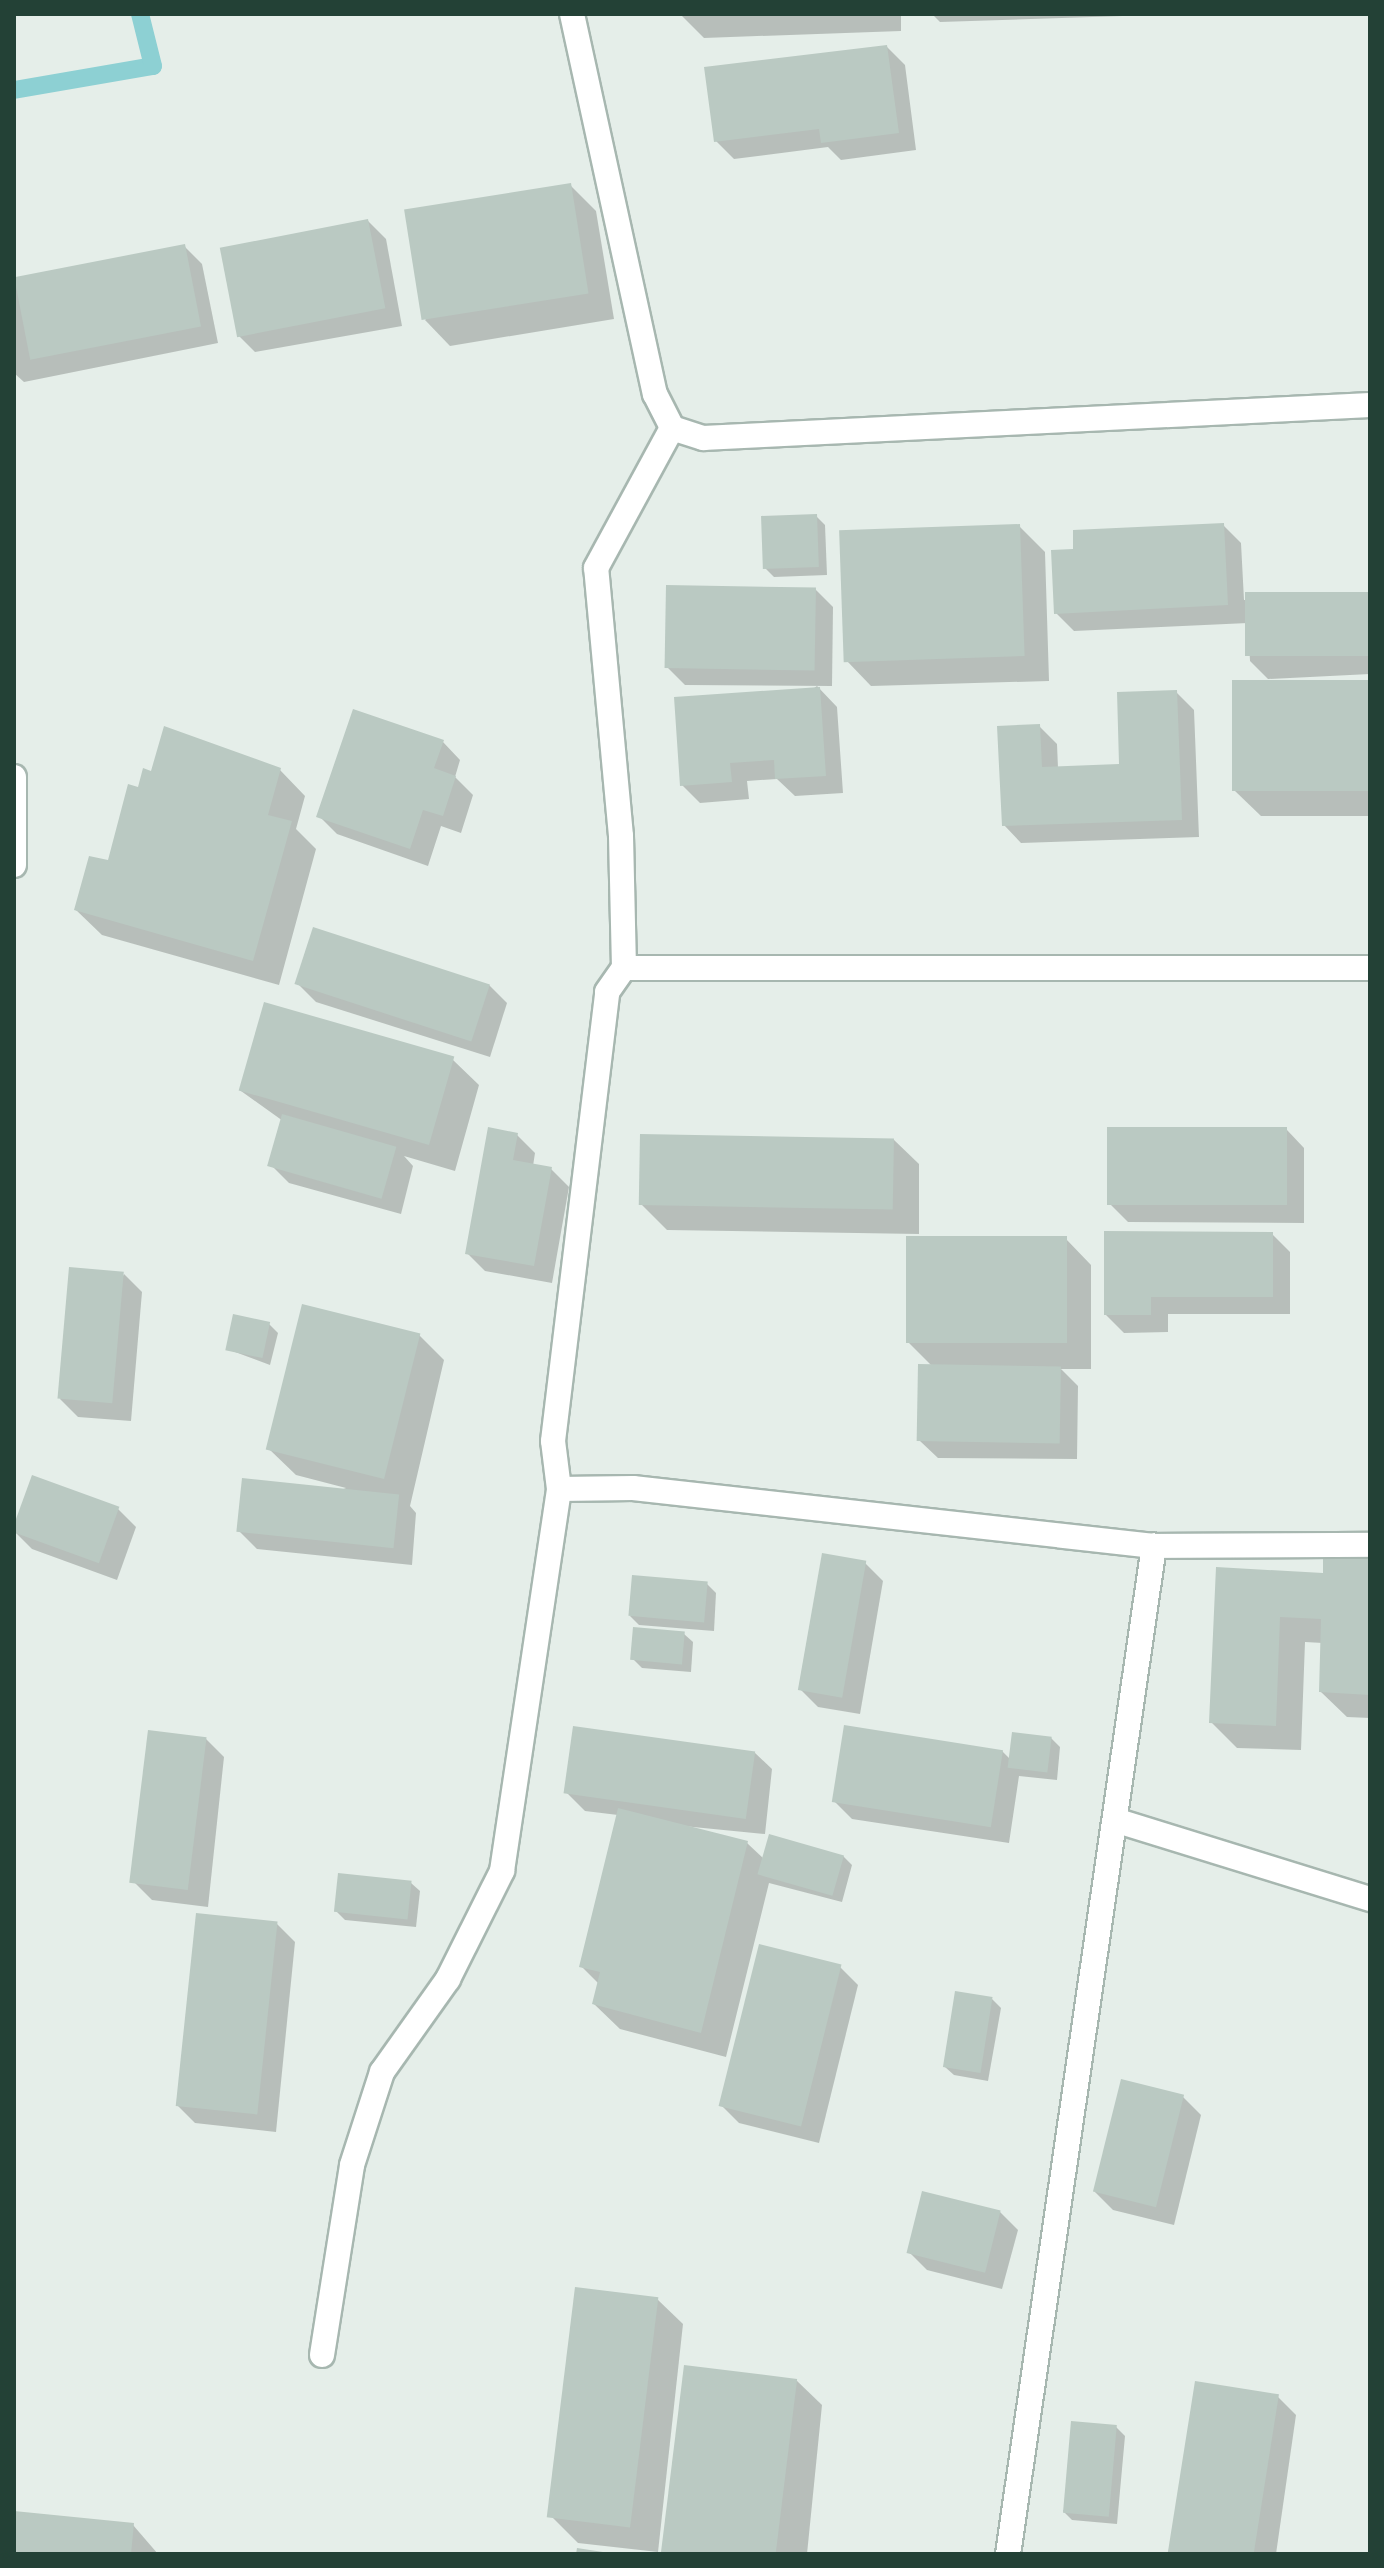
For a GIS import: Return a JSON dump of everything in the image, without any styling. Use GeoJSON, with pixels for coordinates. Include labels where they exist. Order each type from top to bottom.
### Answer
{"type":"FeatureCollection","features":[{"type":"Feature","properties":{"kind":"street"},"geometry":{"type":"LineString","coordinates":[[572,14],[655,394],[672,428],[703,438],[1370,405]]}},
{"type":"Feature","properties":{"kind":"street"},"geometry":{"type":"LineString","coordinates":[[322,2355],[352,2165],[382,2072],[448,1979],[502,1871],[559,1489],[553,1441],[605,1007],[624,968],[621,836],[596,568],[672,428]]}},
{"type":"Feature","properties":{"kind":"street"},"geometry":{"type":"LineString","coordinates":[[14,777],[14,865]]}},
{"type":"Feature","properties":{"kind":"street"},"geometry":{"type":"LineString","coordinates":[[624,968],[1370,968]]}},
{"type":"Feature","properties":{"kind":"street"},"geometry":{"type":"LineString","coordinates":[[559,1489],[633,1488],[1154,1546],[1370,1545]]}},
{"type":"Feature","properties":{"kind":"street"},"geometry":{"type":"LineString","coordinates":[[1008,2554],[1118,1821],[1154,1546]]}},
{"type":"Feature","properties":{"kind":"street"},"geometry":{"type":"LineString","coordinates":[[1118,1821],[1370,1899]]}},
{"type":"Feature","properties":{"kind":"building"},"geometry":{"type":"Polygon","coordinates":[[[887,45],[899,133],[821,143],[819,129],[714,142],[704,67],[887,45]]]}},
{"type":"Feature","properties":{"kind":"building"},"geometry":{"type":"Polygon","coordinates":[[[571,183],[589,294],[422,320],[404,209],[571,183]]]}},
{"type":"Feature","properties":{"kind":"building"},"geometry":{"type":"Polygon","coordinates":[[[368,219],[385,308],[237,337],[220,248],[368,219]]]}},
{"type":"Feature","properties":{"kind":"building"},"geometry":{"type":"Polygon","coordinates":[[[185,244],[201,326],[30,360],[14,277],[185,244]]]}},
{"type":"Feature","properties":{"kind":"building"},"geometry":{"type":"Polygon","coordinates":[[[817,514],[819,567],[763,569],[761,516],[817,514]]]}},
{"type":"Feature","properties":{"kind":"building"},"geometry":{"type":"Polygon","coordinates":[[[1224,523],[1228,605],[1054,614],[1051,550],[1073,549],[1073,530],[1224,523]]]}},
{"type":"Feature","properties":{"kind":"building"},"geometry":{"type":"Polygon","coordinates":[[[1020,524],[1025,656],[844,662],[839,530],[1020,524]]]}},
{"type":"Feature","properties":{"kind":"building"},"geometry":{"type":"Polygon","coordinates":[[[666,585],[816,588],[815,671],[665,668],[666,585]]]}},
{"type":"Feature","properties":{"kind":"building"},"geometry":{"type":"Polygon","coordinates":[[[1245,592],[1370,592],[1370,656],[1245,656],[1245,592]]]}},
{"type":"Feature","properties":{"kind":"building"},"geometry":{"type":"Polygon","coordinates":[[[1232,680],[1370,680],[1370,791],[1232,791],[1232,680]]]}},
{"type":"Feature","properties":{"kind":"building"},"geometry":{"type":"Polygon","coordinates":[[[820,687],[826,776],[775,779],[774,760],[730,763],[732,782],[680,786],[674,697],[820,687]]]}},
{"type":"Feature","properties":{"kind":"building"},"geometry":{"type":"Polygon","coordinates":[[[1177,690],[1182,820],[1002,826],[997,726],[1040,724],[1042,767],[1119,764],[1117,692],[1177,690]]]}},
{"type":"Feature","properties":{"kind":"building"},"geometry":{"type":"Polygon","coordinates":[[[353,709],[444,740],[434,768],[456,776],[443,816],[423,810],[410,849],[316,817],[353,709]]]}},
{"type":"Feature","properties":{"kind":"building"},"geometry":{"type":"Polygon","coordinates":[[[164,726],[281,768],[268,815],[292,821],[253,961],[74,910],[89,856],[108,860],[128,784],[138,787],[143,768],[151,771],[164,726]]]}},
{"type":"Feature","properties":{"kind":"building"},"geometry":{"type":"Polygon","coordinates":[[[313,927],[490,984],[471,1042],[294,984],[313,927]]]}},
{"type":"Feature","properties":{"kind":"building"},"geometry":{"type":"Polygon","coordinates":[[[264,1002],[454,1057],[429,1145],[239,1090],[264,1002]]]}},
{"type":"Feature","properties":{"kind":"building"},"geometry":{"type":"Polygon","coordinates":[[[282,1114],[396,1147],[382,1199],[267,1166],[282,1114]]]}},
{"type":"Feature","properties":{"kind":"building"},"geometry":{"type":"Polygon","coordinates":[[[488,1127],[518,1133],[513,1160],[552,1167],[534,1266],[465,1254],[488,1127]]]}},
{"type":"Feature","properties":{"kind":"building"},"geometry":{"type":"Polygon","coordinates":[[[1107,1127],[1287,1127],[1287,1205],[1107,1205],[1107,1127]]]}},
{"type":"Feature","properties":{"kind":"building"},"geometry":{"type":"Polygon","coordinates":[[[640,1134],[894,1138],[893,1209],[639,1205],[640,1134]]]}},
{"type":"Feature","properties":{"kind":"building"},"geometry":{"type":"Polygon","coordinates":[[[1104,1231],[1273,1232],[1273,1297],[1151,1297],[1151,1315],[1104,1315],[1104,1231]]]}},
{"type":"Feature","properties":{"kind":"building"},"geometry":{"type":"Polygon","coordinates":[[[906,1236],[1067,1236],[1067,1343],[906,1343],[906,1236]]]}},
{"type":"Feature","properties":{"kind":"building"},"geometry":{"type":"Polygon","coordinates":[[[69,1267],[124,1272],[112,1403],[57,1398],[69,1267]]]}},
{"type":"Feature","properties":{"kind":"building"},"geometry":{"type":"Polygon","coordinates":[[[302,1304],[420,1334],[384,1479],[266,1450],[302,1304]]]}},
{"type":"Feature","properties":{"kind":"building"},"geometry":{"type":"Polygon","coordinates":[[[233,1314],[270,1322],[262,1358],[225,1350],[233,1314]]]}},
{"type":"Feature","properties":{"kind":"building"},"geometry":{"type":"Polygon","coordinates":[[[918,1364],[1061,1366],[1060,1443],[917,1441],[918,1364]]]}},
{"type":"Feature","properties":{"kind":"building"},"geometry":{"type":"Polygon","coordinates":[[[32,1475],[119,1507],[99,1563],[14,1532],[32,1475]]]}},
{"type":"Feature","properties":{"kind":"building"},"geometry":{"type":"Polygon","coordinates":[[[242,1478],[399,1495],[393,1548],[236,1532],[242,1478]]]}},
{"type":"Feature","properties":{"kind":"building"},"geometry":{"type":"Polygon","coordinates":[[[822,1553],[866,1561],[842,1698],[798,1690],[822,1553]]]}},
{"type":"Feature","properties":{"kind":"building"},"geometry":{"type":"Polygon","coordinates":[[[1323,1555],[1370,1557],[1370,1695],[1319,1692],[1321,1619],[1280,1617],[1276,1726],[1209,1723],[1216,1567],[1323,1573],[1323,1555]]]}},
{"type":"Feature","properties":{"kind":"building"},"geometry":{"type":"Polygon","coordinates":[[[632,1575],[708,1582],[704,1622],[628,1616],[632,1575]]]}},
{"type":"Feature","properties":{"kind":"building"},"geometry":{"type":"Polygon","coordinates":[[[633,1627],[685,1632],[682,1664],[630,1660],[633,1627]]]}},
{"type":"Feature","properties":{"kind":"building"},"geometry":{"type":"Polygon","coordinates":[[[844,1725],[1003,1750],[991,1827],[832,1802],[844,1725]]]}},
{"type":"Feature","properties":{"kind":"building"},"geometry":{"type":"Polygon","coordinates":[[[573,1726],[755,1752],[746,1819],[564,1793],[573,1726]]]}},
{"type":"Feature","properties":{"kind":"building"},"geometry":{"type":"Polygon","coordinates":[[[148,1730],[207,1737],[188,1890],[129,1883],[148,1730]]]}},
{"type":"Feature","properties":{"kind":"building"},"geometry":{"type":"Polygon","coordinates":[[[1012,1732],[1052,1737],[1047,1773],[1008,1768],[1012,1732]]]}},
{"type":"Feature","properties":{"kind":"building"},"geometry":{"type":"Polygon","coordinates":[[[618,1808],[748,1841],[701,2033],[592,2004],[600,1972],[579,1967],[618,1808]]]}},
{"type":"Feature","properties":{"kind":"building"},"geometry":{"type":"Polygon","coordinates":[[[769,1834],[844,1855],[832,1896],[757,1874],[769,1834]]]}},
{"type":"Feature","properties":{"kind":"building"},"geometry":{"type":"Polygon","coordinates":[[[338,1873],[412,1881],[408,1920],[334,1912],[338,1873]]]}},
{"type":"Feature","properties":{"kind":"building"},"geometry":{"type":"Polygon","coordinates":[[[196,1913],[278,1922],[257,2115],[176,2106],[196,1913]]]}},
{"type":"Feature","properties":{"kind":"building"},"geometry":{"type":"Polygon","coordinates":[[[759,1944],[841,1965],[801,2127],[719,2106],[759,1944]]]}},
{"type":"Feature","properties":{"kind":"building"},"geometry":{"type":"Polygon","coordinates":[[[955,1991],[993,1997],[980,2073],[943,2067],[955,1991]]]}},
{"type":"Feature","properties":{"kind":"building"},"geometry":{"type":"Polygon","coordinates":[[[1121,2079],[1184,2095],[1156,2207],[1093,2192],[1121,2079]]]}},
{"type":"Feature","properties":{"kind":"building"},"geometry":{"type":"Polygon","coordinates":[[[922,2191],[1001,2211],[985,2273],[907,2253],[922,2191]]]}},
{"type":"Feature","properties":{"kind":"building"},"geometry":{"type":"Polygon","coordinates":[[[575,2287],[658,2297],[630,2528],[547,2517],[575,2287]]]}},
{"type":"Feature","properties":{"kind":"building"},"geometry":{"type":"Polygon","coordinates":[[[684,2365],[797,2379],[776,2554],[661,2554],[684,2365]]]}},
{"type":"Feature","properties":{"kind":"building"},"geometry":{"type":"Polygon","coordinates":[[[1195,2381],[1279,2394],[1254,2554],[1168,2554],[1195,2381]]]}},
{"type":"Feature","properties":{"kind":"building"},"geometry":{"type":"Polygon","coordinates":[[[1071,2421],[1117,2425],[1109,2517],[1063,2513],[1071,2421]]]}},
{"type":"Feature","properties":{"kind":"building"},"geometry":{"type":"Polygon","coordinates":[[[14,2511],[134,2523],[131,2554],[14,2554],[14,2511]]]}},
{"type":"Feature","properties":{"kind":"building"},"geometry":{"type":"Polygon","coordinates":[[[577,2548],[603,2552],[603,2554],[576,2554],[577,2548]]]}},
{"type":"Feature","properties":{"kind":"waterway"},"geometry":{"type":"LineString","coordinates":[[14,90],[153,66],[140,14]]}}]}
